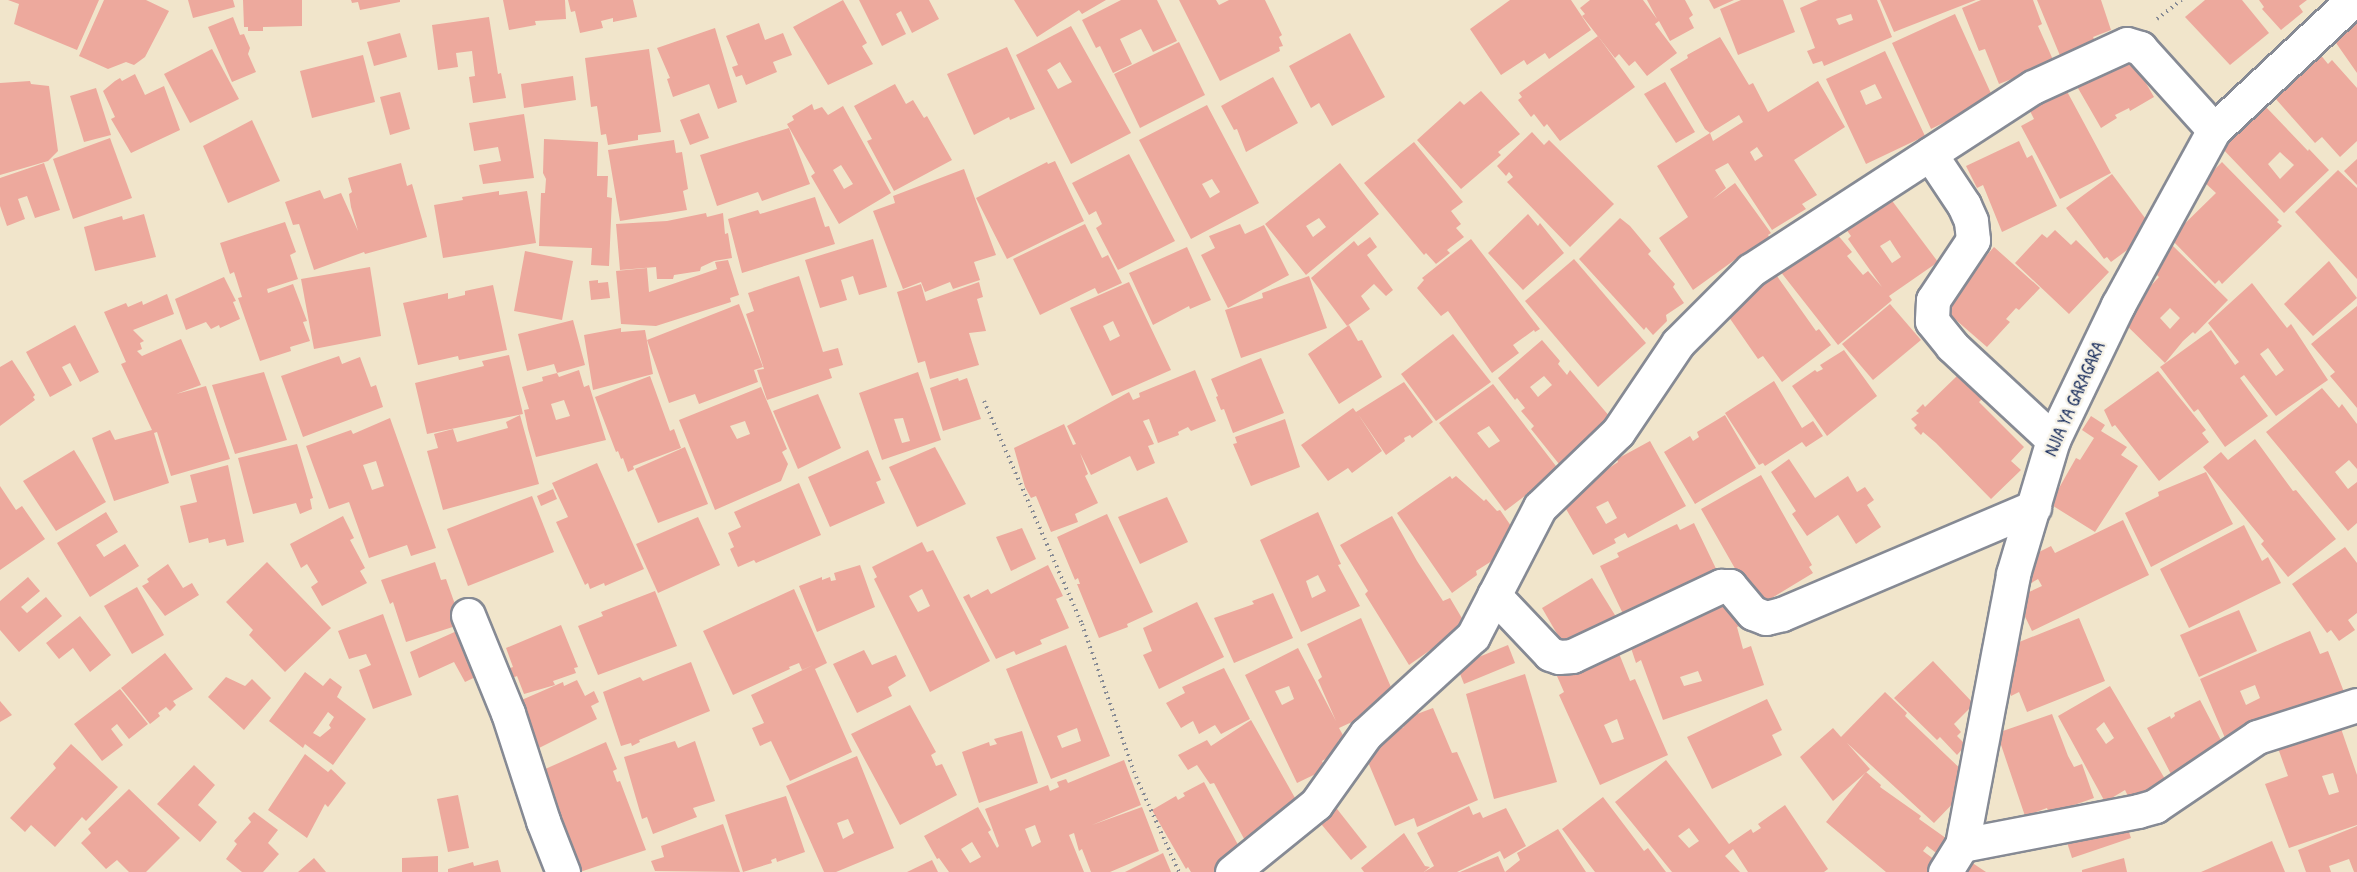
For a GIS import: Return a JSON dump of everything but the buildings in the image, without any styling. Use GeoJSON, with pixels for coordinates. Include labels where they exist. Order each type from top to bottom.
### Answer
{"type":"FeatureCollection","features":[{"type":"Feature","properties":{"kind":"street","name":"NJIA YA GARAGARA"},"geometry":{"type":"LineString","coordinates":[[1945,872],[1962,845],[2013,574],[2053,440],[2118,305],[2214,130],[2353,0]]}},
{"type":"Feature","properties":{"kind":"street"},"geometry":{"type":"LineString","coordinates":[[1232,872],[1316,804],[1366,734],[1473,636],[1540,507],[1618,432],[1678,343],[1751,270],[2033,87],[2127,44],[2140,48],[2214,130]]}},
{"type":"Feature","properties":{"kind":"street"},"geometry":{"type":"LineString","coordinates":[[1930,154],[1964,205],[1971,221],[1973,240],[1933,300],[1932,321],[1952,346],[2053,440]]}},
{"type":"Feature","properties":{"kind":"street"},"geometry":{"type":"LineString","coordinates":[[1494,595],[1550,654],[1559,657],[1572,656],[1721,586],[1730,586],[1753,613],[1766,618],[1782,614],[2034,507]]}},
{"type":"Feature","properties":{"kind":"street"},"geometry":{"type":"LineString","coordinates":[[468,615],[508,713],[543,820],[563,872]]}},
{"type":"Feature","properties":{"kind":"street"},"geometry":{"type":"LineString","coordinates":[[1962,845],[2138,812],[2155,806],[2257,737],[2357,705]]}},
{"type":"Feature","properties":{"kind":"path"},"geometry":{"type":"LineString","coordinates":[[984,401],[1082,624],[1136,777],[1179,872]]}}]}
